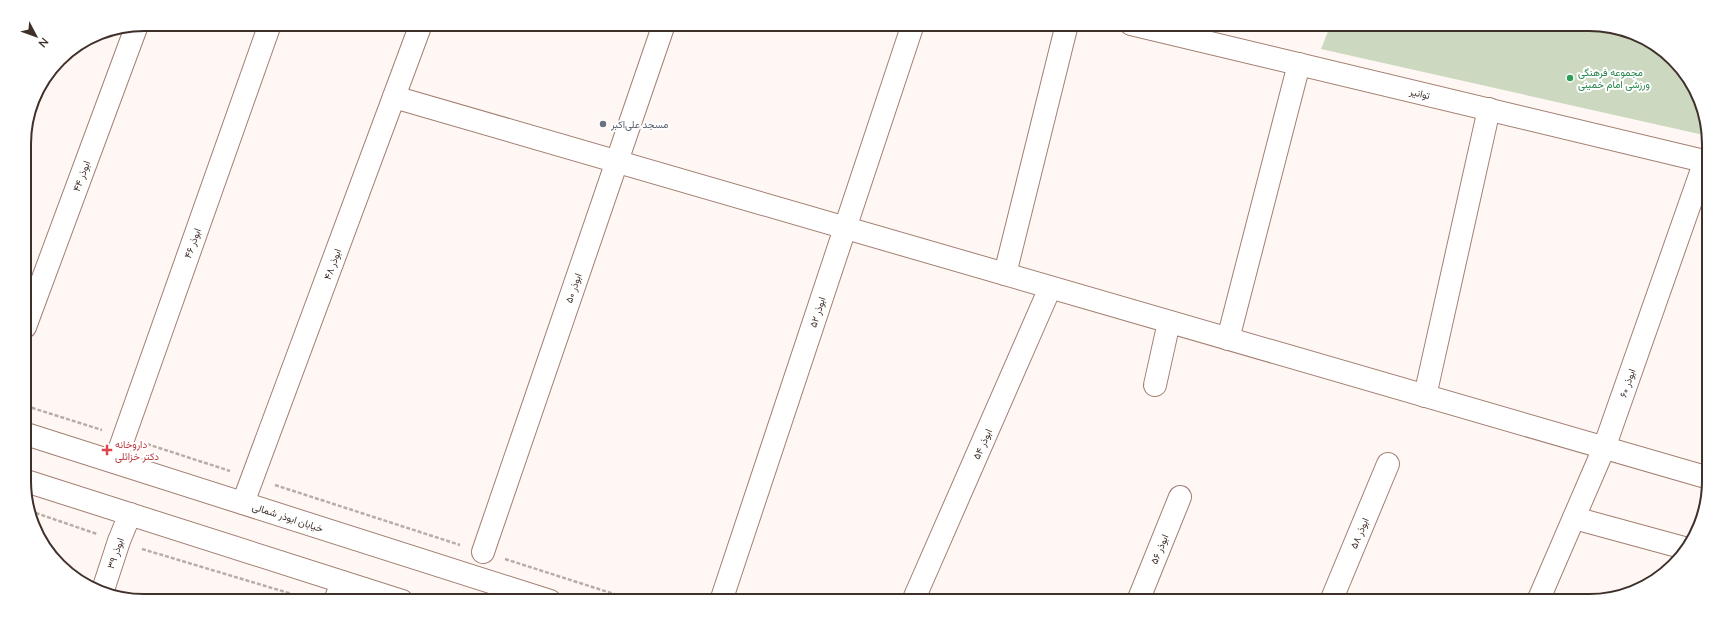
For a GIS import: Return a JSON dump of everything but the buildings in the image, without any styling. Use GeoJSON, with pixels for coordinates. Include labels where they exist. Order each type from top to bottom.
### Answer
{"type":"FeatureCollection","features":[{"type":"Feature","properties":{"kind":"street","name":"ابوذر ۴۴"},"geometry":{"type":"LineString","coordinates":[[31,311],[135,31]]}},
{"type":"Feature","properties":{"kind":"street","name":"ابوذر ۴۶"},"geometry":{"type":"LineString","coordinates":[[115,462],[268,31]]}},
{"type":"Feature","properties":{"kind":"street","name":"ابوذر ۴۸"},"geometry":{"type":"LineString","coordinates":[[243,503],[418,31]]}},
{"type":"Feature","properties":{"kind":"street","name":"ابوذر ۵۰"},"geometry":{"type":"LineString","coordinates":[[483,552],[662,31]]}},
{"type":"Feature","properties":{"kind":"street","name":"ابوذر ۵۲"},"geometry":{"type":"LineString","coordinates":[[723,594],[911,31]]}},
{"type":"Feature","properties":{"kind":"street"},"geometry":{"type":"LineString","coordinates":[[1006,274],[1064,31]]}},
{"type":"Feature","properties":{"kind":"street","name":"توانیر"},"geometry":{"type":"LineString","coordinates":[[1160,31],[1702,161]]}},
{"type":"Feature","properties":{"kind":"street"},"geometry":{"type":"LineString","coordinates":[[1228,339],[1299,64]]}},
{"type":"Feature","properties":{"kind":"street"},"geometry":{"type":"LineString","coordinates":[[394,97],[1702,476]]}},
{"type":"Feature","properties":{"kind":"street"},"geometry":{"type":"LineString","coordinates":[[1426,396],[1489,110]]}},
{"type":"Feature","properties":{"kind":"street","name":"ابوذر ۶۰"},"geometry":{"type":"LineString","coordinates":[[1541,594],[1604,448],[1702,176]]}},
{"type":"Feature","properties":{"kind":"street","name":"ابوذر ۵۴"},"geometry":{"type":"LineString","coordinates":[[916,594],[1050,288]]}},
{"type":"Feature","properties":{"kind":"street"},"geometry":{"type":"LineString","coordinates":[[1155,385],[1170,322]]}},
{"type":"Feature","properties":{"kind":"street","name":"خیابان ابوذر شمالی"},"geometry":{"type":"LineString","coordinates":[[31,436],[243,503],[512,594]]}},
{"type":"Feature","properties":{"kind":"street","name":"ابوذر ۵۸"},"geometry":{"type":"LineString","coordinates":[[1334,594],[1388,464]]}},
{"type":"Feature","properties":{"kind":"street"},"geometry":{"type":"LineString","coordinates":[[31,483],[130,514],[338,591],[357,594]]}},
{"type":"Feature","properties":{"kind":"street","name":"ابوذر ۵۶"},"geometry":{"type":"LineString","coordinates":[[1141,594],[1180,497]]}},
{"type":"Feature","properties":{"kind":"street","name":"ابوذر ۳۹"},"geometry":{"type":"LineString","coordinates":[[104,587],[130,514]]}},
{"type":"Feature","properties":{"kind":"street"},"geometry":{"type":"LineString","coordinates":[[1574,518],[1681,547]]}},
{"type":"Feature","properties":{"kind":"path"},"geometry":{"type":"LineString","coordinates":[[31,408],[614,594]]}},
{"type":"Feature","properties":{"kind":"path"},"geometry":{"type":"LineString","coordinates":[[36,514],[119,542],[292,594]]}},
{"type":"Feature","properties":{"kind":"green space","name":"مجموعه فرهنگی ورزشی امام خمینی"},"geometry":{"type":"Polygon","coordinates":[[[1328,31],[1589,31],[1611,33],[1626,37],[1652,50],[1669,64],[1679,75],[1687,87],[1698,114],[1701,135],[1321,49],[1328,31]]]}},
{"type":"Feature","properties":{"kind":"place","name":"مجموعه فرهنگی ورزشی امام خمینی"},"geometry":{"type":"Point","coordinates":[1570,78]}},
{"type":"Feature","properties":{"kind":"place","name":"مسجد علی‌اکبر"},"geometry":{"type":"Point","coordinates":[603,124]}},
{"type":"Feature","properties":{"kind":"place","name":"داروخانه دکتر خزائلی"},"geometry":{"type":"Point","coordinates":[107,450]}}]}
